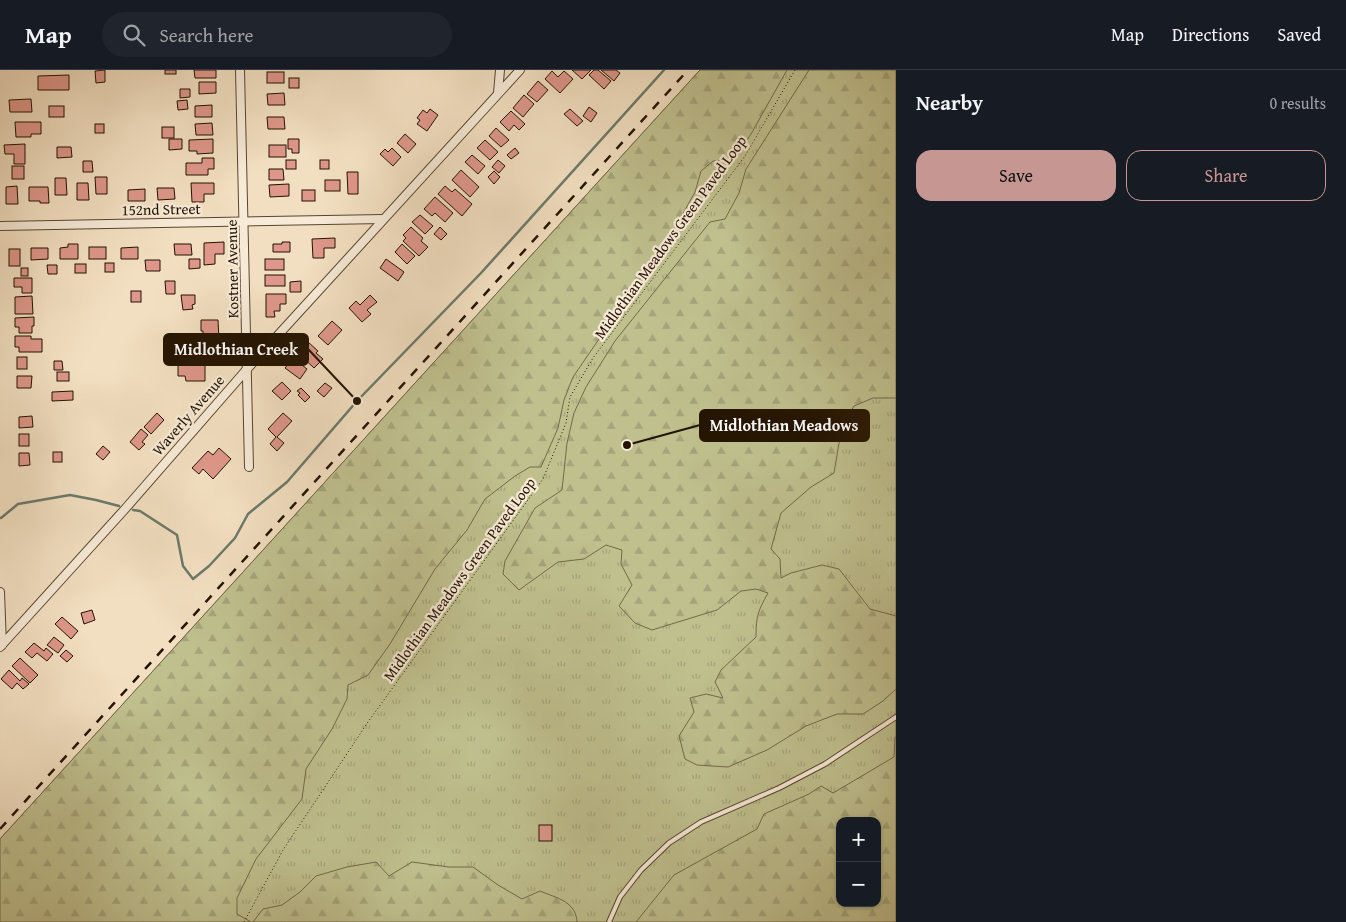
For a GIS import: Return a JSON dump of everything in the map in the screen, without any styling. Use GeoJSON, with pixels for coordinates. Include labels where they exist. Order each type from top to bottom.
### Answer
{"type":"FeatureCollection","features":[{"type":"Feature","properties":{"kind":"street","name":"Kostner Avenue"},"geometry":{"type":"LineString","coordinates":[[240,70],[245,221],[249,467]]}},
{"type":"Feature","properties":{"kind":"street"},"geometry":{"type":"LineString","coordinates":[[498,94],[500,70]]}},
{"type":"Feature","properties":{"kind":"street","name":"Waverly Avenue"},"geometry":{"type":"LineString","coordinates":[[1,646],[125,509],[248,368],[520,70]]}},
{"type":"Feature","properties":{"kind":"street","name":"152nd Street"},"geometry":{"type":"LineString","coordinates":[[0,226],[383,219]]}},
{"type":"Feature","properties":{"kind":"street"},"geometry":{"type":"LineString","coordinates":[[0,592],[1,646]]}},
{"type":"Feature","properties":{"kind":"lane"},"geometry":{"type":"LineString","coordinates":[[609,922],[620,898],[641,870],[669,842],[701,822],[779,788],[825,764],[896,717]]}},
{"type":"Feature","properties":{"kind":"path","name":"Midlothian Meadows Green Paved Loop"},"geometry":{"type":"LineString","coordinates":[[244,922],[283,850],[368,722],[543,479],[566,423],[570,397],[593,358],[745,156],[795,70]]}},
{"type":"Feature","properties":{"kind":"green space"},"geometry":{"type":"Polygon","coordinates":[[[700,70],[896,70],[896,922],[0,922],[0,839],[700,70]]]}},
{"type":"Feature","properties":{"kind":"green space"},"geometry":{"type":"Polygon","coordinates":[[[700,70],[787,70],[751,134],[734,159],[713,161],[701,171],[695,192],[675,228],[573,377],[564,400],[558,428],[541,467],[530,467],[485,499],[467,530],[435,569],[390,644],[368,675],[348,685],[347,699],[332,729],[306,769],[302,799],[256,859],[237,898],[237,914],[251,922],[0,922],[0,839],[700,70]]]}},
{"type":"Feature","properties":{"kind":"green space"},"geometry":{"type":"Polygon","coordinates":[[[809,70],[896,70],[896,398],[873,398],[854,406],[847,418],[847,431],[839,443],[834,473],[811,487],[781,513],[771,549],[780,559],[781,578],[791,573],[822,565],[839,569],[870,609],[896,616],[896,689],[883,701],[863,714],[837,714],[806,726],[767,750],[728,767],[697,765],[685,759],[679,736],[694,712],[690,698],[706,694],[723,698],[715,682],[721,670],[756,637],[758,614],[768,593],[756,589],[741,591],[717,610],[652,630],[635,623],[619,606],[632,585],[621,564],[622,550],[606,545],[584,559],[558,562],[519,590],[503,574],[505,561],[535,508],[562,490],[567,443],[574,413],[586,387],[615,341],[710,222],[725,219],[739,193],[746,169],[809,70]]]}},
{"type":"Feature","properties":{"kind":"green space"},"geometry":{"type":"Polygon","coordinates":[[[896,737],[896,922],[636,922],[674,875],[757,829],[764,814],[809,794],[821,786],[833,793],[894,757],[896,737]]]}},
{"type":"Feature","properties":{"kind":"green space"},"geometry":{"type":"Polygon","coordinates":[[[376,862],[389,876],[412,862],[449,867],[473,867],[522,899],[540,891],[564,901],[573,909],[577,922],[253,922],[263,909],[282,905],[300,892],[316,876],[347,867],[376,862]]]}},
{"type":"Feature","properties":{"kind":"building"},"geometry":{"type":"Polygon","coordinates":[[[105,70],[105,82],[96,83],[95,71],[105,70]]]}},
{"type":"Feature","properties":{"kind":"building"},"geometry":{"type":"Polygon","coordinates":[[[165,70],[176,70],[176,74],[165,74],[165,70]]]}},
{"type":"Feature","properties":{"kind":"building"},"geometry":{"type":"Polygon","coordinates":[[[194,70],[216,70],[216,78],[195,78],[194,70]]]}},
{"type":"Feature","properties":{"kind":"building"},"geometry":{"type":"Polygon","coordinates":[[[572,70],[591,70],[582,79],[572,70]]]}},
{"type":"Feature","properties":{"kind":"building"},"geometry":{"type":"Polygon","coordinates":[[[594,70],[598,70],[611,81],[604,89],[589,75],[594,70]]]}},
{"type":"Feature","properties":{"kind":"building"},"geometry":{"type":"Polygon","coordinates":[[[601,70],[616,70],[620,73],[614,81],[601,70]]]}},
{"type":"Feature","properties":{"kind":"building"},"geometry":{"type":"Polygon","coordinates":[[[552,71],[558,77],[564,71],[573,79],[560,93],[545,79],[552,71]]]}},
{"type":"Feature","properties":{"kind":"building"},"geometry":{"type":"Polygon","coordinates":[[[267,72],[284,72],[284,83],[267,83],[267,72]]]}},
{"type":"Feature","properties":{"kind":"building"},"geometry":{"type":"Polygon","coordinates":[[[69,75],[69,90],[38,90],[38,76],[69,75]]]}},
{"type":"Feature","properties":{"kind":"building"},"geometry":{"type":"Polygon","coordinates":[[[289,78],[299,78],[299,88],[289,88],[289,78]]]}},
{"type":"Feature","properties":{"kind":"building"},"geometry":{"type":"Polygon","coordinates":[[[538,81],[548,90],[537,102],[527,94],[538,81]]]}},
{"type":"Feature","properties":{"kind":"building"},"geometry":{"type":"Polygon","coordinates":[[[199,82],[216,82],[216,93],[199,94],[199,82]]]}},
{"type":"Feature","properties":{"kind":"building"},"geometry":{"type":"Polygon","coordinates":[[[180,89],[190,89],[190,97],[180,98],[180,89]]]}},
{"type":"Feature","properties":{"kind":"building"},"geometry":{"type":"Polygon","coordinates":[[[284,93],[285,105],[268,105],[267,94],[284,93]]]}},
{"type":"Feature","properties":{"kind":"building"},"geometry":{"type":"Polygon","coordinates":[[[524,95],[534,104],[523,117],[513,108],[524,95]]]}},
{"type":"Feature","properties":{"kind":"building"},"geometry":{"type":"Polygon","coordinates":[[[31,99],[32,112],[10,112],[9,100],[31,99]]]}},
{"type":"Feature","properties":{"kind":"building"},"geometry":{"type":"Polygon","coordinates":[[[187,100],[188,109],[178,110],[177,101],[187,100]]]}},
{"type":"Feature","properties":{"kind":"building"},"geometry":{"type":"Polygon","coordinates":[[[212,105],[212,117],[195,117],[195,106],[212,105]]]}},
{"type":"Feature","properties":{"kind":"building"},"geometry":{"type":"Polygon","coordinates":[[[49,106],[64,106],[64,117],[49,117],[49,106]]]}},
{"type":"Feature","properties":{"kind":"building"},"geometry":{"type":"Polygon","coordinates":[[[589,107],[597,113],[591,122],[583,116],[589,107]]]}},
{"type":"Feature","properties":{"kind":"building"},"geometry":{"type":"Polygon","coordinates":[[[430,109],[438,115],[427,131],[417,124],[420,120],[417,118],[423,110],[427,113],[430,109]]]}},
{"type":"Feature","properties":{"kind":"building"},"geometry":{"type":"Polygon","coordinates":[[[570,109],[583,121],[577,126],[564,114],[570,109]]]}},
{"type":"Feature","properties":{"kind":"building"},"geometry":{"type":"Polygon","coordinates":[[[511,111],[525,124],[519,130],[514,125],[509,131],[500,122],[511,111]]]}},
{"type":"Feature","properties":{"kind":"building"},"geometry":{"type":"Polygon","coordinates":[[[267,117],[284,117],[285,129],[268,129],[267,117]]]}},
{"type":"Feature","properties":{"kind":"building"},"geometry":{"type":"Polygon","coordinates":[[[15,122],[41,122],[41,134],[31,134],[31,137],[16,137],[15,122]]]}},
{"type":"Feature","properties":{"kind":"building"},"geometry":{"type":"Polygon","coordinates":[[[212,123],[213,135],[196,135],[195,124],[212,123]]]}},
{"type":"Feature","properties":{"kind":"building"},"geometry":{"type":"Polygon","coordinates":[[[95,124],[104,124],[104,133],[95,133],[95,124]]]}},
{"type":"Feature","properties":{"kind":"building"},"geometry":{"type":"Polygon","coordinates":[[[162,127],[174,127],[174,138],[162,138],[162,127]]]}},
{"type":"Feature","properties":{"kind":"building"},"geometry":{"type":"Polygon","coordinates":[[[496,128],[509,140],[501,147],[489,136],[496,128]]]}},
{"type":"Feature","properties":{"kind":"building"},"geometry":{"type":"Polygon","coordinates":[[[405,134],[416,144],[408,153],[397,143],[405,134]]]}},
{"type":"Feature","properties":{"kind":"building"},"geometry":{"type":"Polygon","coordinates":[[[169,139],[182,139],[182,149],[169,150],[169,139]]]}},
{"type":"Feature","properties":{"kind":"building"},"geometry":{"type":"Polygon","coordinates":[[[213,139],[213,153],[197,154],[197,151],[189,151],[189,140],[213,139]]]}},
{"type":"Feature","properties":{"kind":"building"},"geometry":{"type":"Polygon","coordinates":[[[288,139],[299,139],[299,153],[292,153],[292,149],[288,149],[288,139]]]}},
{"type":"Feature","properties":{"kind":"building"},"geometry":{"type":"Polygon","coordinates":[[[485,140],[498,152],[490,160],[477,148],[485,140]]]}},
{"type":"Feature","properties":{"kind":"building"},"geometry":{"type":"Polygon","coordinates":[[[25,144],[25,164],[14,164],[14,154],[5,154],[4,145],[25,144]]]}},
{"type":"Feature","properties":{"kind":"building"},"geometry":{"type":"Polygon","coordinates":[[[269,145],[286,145],[286,157],[269,157],[269,145]]]}},
{"type":"Feature","properties":{"kind":"building"},"geometry":{"type":"Polygon","coordinates":[[[57,147],[71,147],[72,157],[57,158],[57,147]]]}},
{"type":"Feature","properties":{"kind":"building"},"geometry":{"type":"Polygon","coordinates":[[[392,148],[401,157],[393,166],[380,154],[385,149],[388,152],[392,148]]]}},
{"type":"Feature","properties":{"kind":"building"},"geometry":{"type":"Polygon","coordinates":[[[515,148],[519,153],[511,159],[507,155],[515,148]]]}},
{"type":"Feature","properties":{"kind":"building"},"geometry":{"type":"Polygon","coordinates":[[[472,155],[485,166],[478,174],[465,162],[472,155]]]}},
{"type":"Feature","properties":{"kind":"building"},"geometry":{"type":"Polygon","coordinates":[[[202,158],[214,158],[214,169],[208,169],[208,175],[186,175],[186,163],[202,163],[202,158]]]}},
{"type":"Feature","properties":{"kind":"building"},"geometry":{"type":"Polygon","coordinates":[[[286,160],[296,160],[296,169],[286,169],[286,160]]]}},
{"type":"Feature","properties":{"kind":"building"},"geometry":{"type":"Polygon","coordinates":[[[320,160],[329,160],[329,169],[320,169],[320,160]]]}},
{"type":"Feature","properties":{"kind":"building"},"geometry":{"type":"Polygon","coordinates":[[[498,160],[505,166],[499,173],[492,167],[498,160]]]}},
{"type":"Feature","properties":{"kind":"building"},"geometry":{"type":"Polygon","coordinates":[[[83,161],[92,161],[93,172],[83,172],[83,161]]]}},
{"type":"Feature","properties":{"kind":"building"},"geometry":{"type":"Polygon","coordinates":[[[12,166],[24,166],[24,179],[12,179],[12,166]]]}},
{"type":"Feature","properties":{"kind":"building"},"geometry":{"type":"Polygon","coordinates":[[[269,169],[283,169],[284,180],[269,180],[269,169]]]}},
{"type":"Feature","properties":{"kind":"building"},"geometry":{"type":"Polygon","coordinates":[[[461,170],[479,187],[470,197],[452,180],[461,170]]]}},
{"type":"Feature","properties":{"kind":"building"},"geometry":{"type":"Polygon","coordinates":[[[494,171],[500,177],[494,184],[488,177],[494,171]]]}},
{"type":"Feature","properties":{"kind":"building"},"geometry":{"type":"Polygon","coordinates":[[[347,172],[358,172],[358,194],[348,194],[347,172]]]}},
{"type":"Feature","properties":{"kind":"building"},"geometry":{"type":"Polygon","coordinates":[[[95,177],[107,177],[107,194],[96,194],[95,177]]]}},
{"type":"Feature","properties":{"kind":"building"},"geometry":{"type":"Polygon","coordinates":[[[55,178],[66,178],[67,195],[55,195],[55,178]]]}},
{"type":"Feature","properties":{"kind":"building"},"geometry":{"type":"Polygon","coordinates":[[[325,180],[340,180],[340,191],[325,191],[325,180]]]}},
{"type":"Feature","properties":{"kind":"building"},"geometry":{"type":"Polygon","coordinates":[[[77,183],[88,183],[89,200],[77,200],[77,183]]]}},
{"type":"Feature","properties":{"kind":"building"},"geometry":{"type":"Polygon","coordinates":[[[191,183],[214,183],[214,194],[204,194],[204,202],[192,202],[191,183]]]}},
{"type":"Feature","properties":{"kind":"building"},"geometry":{"type":"Polygon","coordinates":[[[289,184],[289,196],[270,197],[269,185],[289,184]]]}},
{"type":"Feature","properties":{"kind":"building"},"geometry":{"type":"Polygon","coordinates":[[[17,186],[18,204],[6,204],[6,187],[17,186]]]}},
{"type":"Feature","properties":{"kind":"building"},"geometry":{"type":"Polygon","coordinates":[[[445,186],[452,192],[455,189],[472,204],[462,216],[438,194],[445,186]]]}},
{"type":"Feature","properties":{"kind":"building"},"geometry":{"type":"Polygon","coordinates":[[[29,187],[48,187],[49,203],[29,201],[29,187]]]}},
{"type":"Feature","properties":{"kind":"building"},"geometry":{"type":"Polygon","coordinates":[[[157,188],[174,188],[175,199],[158,200],[157,188]]]}},
{"type":"Feature","properties":{"kind":"building"},"geometry":{"type":"Polygon","coordinates":[[[145,189],[145,201],[128,201],[128,190],[145,189]]]}},
{"type":"Feature","properties":{"kind":"building"},"geometry":{"type":"Polygon","coordinates":[[[302,190],[315,190],[315,201],[302,201],[302,190]]]}},
{"type":"Feature","properties":{"kind":"building"},"geometry":{"type":"Polygon","coordinates":[[[435,197],[453,213],[445,222],[435,213],[432,216],[424,209],[435,197]]]}},
{"type":"Feature","properties":{"kind":"building"},"geometry":{"type":"Polygon","coordinates":[[[420,215],[433,226],[425,234],[412,222],[420,215]]]}},
{"type":"Feature","properties":{"kind":"building"},"geometry":{"type":"Polygon","coordinates":[[[411,227],[423,238],[421,241],[428,247],[419,256],[403,241],[406,238],[403,235],[411,227]]]}},
{"type":"Feature","properties":{"kind":"building"},"geometry":{"type":"Polygon","coordinates":[[[440,227],[447,234],[441,240],[434,234],[440,227]]]}},
{"type":"Feature","properties":{"kind":"building"},"geometry":{"type":"Polygon","coordinates":[[[335,238],[335,248],[324,248],[324,258],[313,258],[312,239],[335,238]]]}},
{"type":"Feature","properties":{"kind":"building"},"geometry":{"type":"Polygon","coordinates":[[[224,242],[224,254],[215,254],[215,264],[204,265],[204,243],[224,242]]]}},
{"type":"Feature","properties":{"kind":"building"},"geometry":{"type":"Polygon","coordinates":[[[282,242],[290,242],[290,252],[273,252],[273,244],[282,244],[282,242]]]}},
{"type":"Feature","properties":{"kind":"building"},"geometry":{"type":"Polygon","coordinates":[[[68,244],[78,244],[78,259],[60,259],[60,248],[68,247],[68,244]]]}},
{"type":"Feature","properties":{"kind":"building"},"geometry":{"type":"Polygon","coordinates":[[[174,244],[191,244],[192,255],[175,255],[174,244]]]}},
{"type":"Feature","properties":{"kind":"building"},"geometry":{"type":"Polygon","coordinates":[[[402,244],[415,256],[407,264],[395,252],[402,244]]]}},
{"type":"Feature","properties":{"kind":"building"},"geometry":{"type":"Polygon","coordinates":[[[89,247],[106,247],[106,259],[89,259],[89,247]]]}},
{"type":"Feature","properties":{"kind":"building"},"geometry":{"type":"Polygon","coordinates":[[[138,247],[138,259],[121,259],[121,248],[138,247]]]}},
{"type":"Feature","properties":{"kind":"building"},"geometry":{"type":"Polygon","coordinates":[[[31,248],[48,248],[48,259],[31,260],[31,248]]]}},
{"type":"Feature","properties":{"kind":"building"},"geometry":{"type":"Polygon","coordinates":[[[9,249],[20,249],[20,266],[9,266],[9,249]]]}},
{"type":"Feature","properties":{"kind":"building"},"geometry":{"type":"Polygon","coordinates":[[[189,259],[200,259],[200,268],[189,269],[189,259]]]}},
{"type":"Feature","properties":{"kind":"building"},"geometry":{"type":"Polygon","coordinates":[[[265,259],[284,259],[284,270],[265,270],[265,259]]]}},
{"type":"Feature","properties":{"kind":"building"},"geometry":{"type":"Polygon","coordinates":[[[386,259],[404,272],[398,281],[380,268],[386,259]]]}},
{"type":"Feature","properties":{"kind":"building"},"geometry":{"type":"Polygon","coordinates":[[[145,260],[160,260],[160,271],[146,271],[145,260]]]}},
{"type":"Feature","properties":{"kind":"building"},"geometry":{"type":"Polygon","coordinates":[[[105,263],[114,263],[114,272],[105,272],[105,263]]]}},
{"type":"Feature","properties":{"kind":"building"},"geometry":{"type":"Polygon","coordinates":[[[75,264],[86,264],[86,273],[75,273],[75,264]]]}},
{"type":"Feature","properties":{"kind":"building"},"geometry":{"type":"Polygon","coordinates":[[[47,265],[57,265],[57,274],[48,274],[47,265]]]}},
{"type":"Feature","properties":{"kind":"building"},"geometry":{"type":"Polygon","coordinates":[[[21,268],[28,268],[28,276],[21,276],[21,268]]]}},
{"type":"Feature","properties":{"kind":"building"},"geometry":{"type":"Polygon","coordinates":[[[265,275],[285,275],[285,286],[265,286],[265,275]]]}},
{"type":"Feature","properties":{"kind":"building"},"geometry":{"type":"Polygon","coordinates":[[[14,278],[32,278],[32,293],[22,293],[22,287],[14,287],[14,278]]]}},
{"type":"Feature","properties":{"kind":"building"},"geometry":{"type":"Polygon","coordinates":[[[165,281],[175,281],[175,294],[166,294],[165,281]]]}},
{"type":"Feature","properties":{"kind":"building"},"geometry":{"type":"Polygon","coordinates":[[[301,281],[301,292],[290,292],[290,282],[301,281]]]}},
{"type":"Feature","properties":{"kind":"building"},"geometry":{"type":"Polygon","coordinates":[[[131,291],[141,291],[141,302],[131,302],[131,291]]]}},
{"type":"Feature","properties":{"kind":"building"},"geometry":{"type":"Polygon","coordinates":[[[266,294],[286,294],[286,304],[280,304],[280,311],[274,311],[275,317],[266,317],[266,294]]]}},
{"type":"Feature","properties":{"kind":"building"},"geometry":{"type":"Polygon","coordinates":[[[181,295],[195,295],[195,304],[192,305],[193,309],[183,310],[181,295]]]}},
{"type":"Feature","properties":{"kind":"building"},"geometry":{"type":"Polygon","coordinates":[[[370,295],[377,302],[367,310],[371,314],[362,322],[349,308],[356,301],[360,305],[370,295]]]}},
{"type":"Feature","properties":{"kind":"building"},"geometry":{"type":"Polygon","coordinates":[[[32,296],[33,314],[15,314],[15,297],[32,296]]]}},
{"type":"Feature","properties":{"kind":"building"},"geometry":{"type":"Polygon","coordinates":[[[34,317],[32,333],[19,333],[19,327],[15,327],[15,318],[34,317]]]}},
{"type":"Feature","properties":{"kind":"building"},"geometry":{"type":"Polygon","coordinates":[[[201,320],[218,320],[219,340],[203,340],[201,320]]]}},
{"type":"Feature","properties":{"kind":"building"},"geometry":{"type":"Polygon","coordinates":[[[332,321],[342,330],[328,345],[318,336],[332,321]]]}},
{"type":"Feature","properties":{"kind":"building"},"geometry":{"type":"Polygon","coordinates":[[[15,336],[31,336],[31,339],[42,339],[42,352],[19,352],[19,347],[15,347],[15,336]]]}},
{"type":"Feature","properties":{"kind":"building"},"geometry":{"type":"Polygon","coordinates":[[[308,342],[318,351],[316,353],[323,359],[314,368],[300,355],[305,351],[302,349],[308,342]]]}},
{"type":"Feature","properties":{"kind":"building"},"geometry":{"type":"Polygon","coordinates":[[[17,357],[27,357],[27,369],[17,369],[17,357]]]}},
{"type":"Feature","properties":{"kind":"building"},"geometry":{"type":"Polygon","coordinates":[[[293,358],[307,369],[300,379],[285,368],[293,358]]]}},
{"type":"Feature","properties":{"kind":"building"},"geometry":{"type":"Polygon","coordinates":[[[54,361],[62,361],[63,370],[54,370],[54,361]]]}},
{"type":"Feature","properties":{"kind":"building"},"geometry":{"type":"Polygon","coordinates":[[[205,364],[205,381],[186,381],[185,376],[178,376],[178,365],[205,364]]]}},
{"type":"Feature","properties":{"kind":"building"},"geometry":{"type":"Polygon","coordinates":[[[57,372],[69,372],[69,381],[57,381],[57,372]]]}},
{"type":"Feature","properties":{"kind":"building"},"geometry":{"type":"Polygon","coordinates":[[[17,376],[32,376],[31,388],[17,388],[17,376]]]}},
{"type":"Feature","properties":{"kind":"building"},"geometry":{"type":"Polygon","coordinates":[[[282,382],[291,391],[282,400],[272,391],[282,382]]]}},
{"type":"Feature","properties":{"kind":"building"},"geometry":{"type":"Polygon","coordinates":[[[325,383],[332,388],[324,397],[317,391],[325,383]]]}},
{"type":"Feature","properties":{"kind":"building"},"geometry":{"type":"Polygon","coordinates":[[[301,388],[310,397],[305,402],[298,395],[300,393],[297,391],[301,388]]]}},
{"type":"Feature","properties":{"kind":"building"},"geometry":{"type":"Polygon","coordinates":[[[73,391],[73,400],[52,401],[52,392],[73,391]]]}},
{"type":"Feature","properties":{"kind":"building"},"geometry":{"type":"Polygon","coordinates":[[[157,413],[164,420],[151,434],[144,427],[157,413]]]}},
{"type":"Feature","properties":{"kind":"building"},"geometry":{"type":"Polygon","coordinates":[[[283,413],[292,421],[277,437],[284,443],[277,451],[270,444],[276,437],[268,429],[283,413]]]}},
{"type":"Feature","properties":{"kind":"building"},"geometry":{"type":"Polygon","coordinates":[[[32,416],[33,427],[19,428],[19,417],[32,416]]]}},
{"type":"Feature","properties":{"kind":"building"},"geometry":{"type":"Polygon","coordinates":[[[141,429],[148,435],[142,442],[145,444],[139,450],[130,442],[141,429]]]}},
{"type":"Feature","properties":{"kind":"building"},"geometry":{"type":"Polygon","coordinates":[[[19,434],[29,434],[29,446],[19,446],[19,434]]]}},
{"type":"Feature","properties":{"kind":"building"},"geometry":{"type":"Polygon","coordinates":[[[103,446],[110,452],[103,460],[96,454],[103,446]]]}},
{"type":"Feature","properties":{"kind":"building"},"geometry":{"type":"Polygon","coordinates":[[[219,448],[231,459],[213,479],[203,469],[199,474],[192,468],[208,451],[213,455],[219,448]]]}},
{"type":"Feature","properties":{"kind":"building"},"geometry":{"type":"Polygon","coordinates":[[[53,452],[62,452],[62,462],[53,462],[53,452]]]}},
{"type":"Feature","properties":{"kind":"building"},"geometry":{"type":"Polygon","coordinates":[[[19,453],[29,453],[30,465],[19,466],[19,453]]]}},
{"type":"Feature","properties":{"kind":"building"},"geometry":{"type":"Polygon","coordinates":[[[92,610],[95,620],[84,624],[81,613],[92,610]]]}},
{"type":"Feature","properties":{"kind":"building"},"geometry":{"type":"Polygon","coordinates":[[[62,617],[78,631],[71,639],[55,624],[62,617]]]}},
{"type":"Feature","properties":{"kind":"building"},"geometry":{"type":"Polygon","coordinates":[[[54,637],[64,645],[58,653],[47,645],[54,637]]]}},
{"type":"Feature","properties":{"kind":"building"},"geometry":{"type":"Polygon","coordinates":[[[34,643],[44,651],[46,648],[53,654],[47,661],[37,653],[32,658],[25,652],[34,643]]]}},
{"type":"Feature","properties":{"kind":"building"},"geometry":{"type":"Polygon","coordinates":[[[66,650],[73,656],[67,662],[60,656],[66,650]]]}},
{"type":"Feature","properties":{"kind":"building"},"geometry":{"type":"Polygon","coordinates":[[[20,658],[38,675],[30,683],[12,666],[20,658]]]}},
{"type":"Feature","properties":{"kind":"building"},"geometry":{"type":"Polygon","coordinates":[[[9,670],[20,681],[22,678],[29,684],[23,689],[17,683],[12,689],[1,679],[9,670]]]}},
{"type":"Feature","properties":{"kind":"building"},"geometry":{"type":"Polygon","coordinates":[[[539,825],[552,825],[552,841],[539,841],[539,825]]]}},
{"type":"Feature","properties":{"kind":"waterway"},"geometry":{"type":"LineString","coordinates":[[133,510],[140,511],[177,535],[183,566],[193,579],[209,566],[235,538],[248,514],[287,482],[357,401],[481,273],[664,70]]}},
{"type":"Feature","properties":{"kind":"waterway"},"geometry":{"type":"LineString","coordinates":[[1,518],[18,504],[70,495],[119,506]]}},
{"type":"Feature","properties":{"kind":"railway"},"geometry":{"type":"LineString","coordinates":[[0,829],[688,70]]}},
{"type":"Feature","properties":{"kind":"place","name":"Midlothian Creek"},"geometry":{"type":"Point","coordinates":[357,401]}},
{"type":"Feature","properties":{"kind":"place","name":"Midlothian Meadows"},"geometry":{"type":"Point","coordinates":[627,445]}}]}
